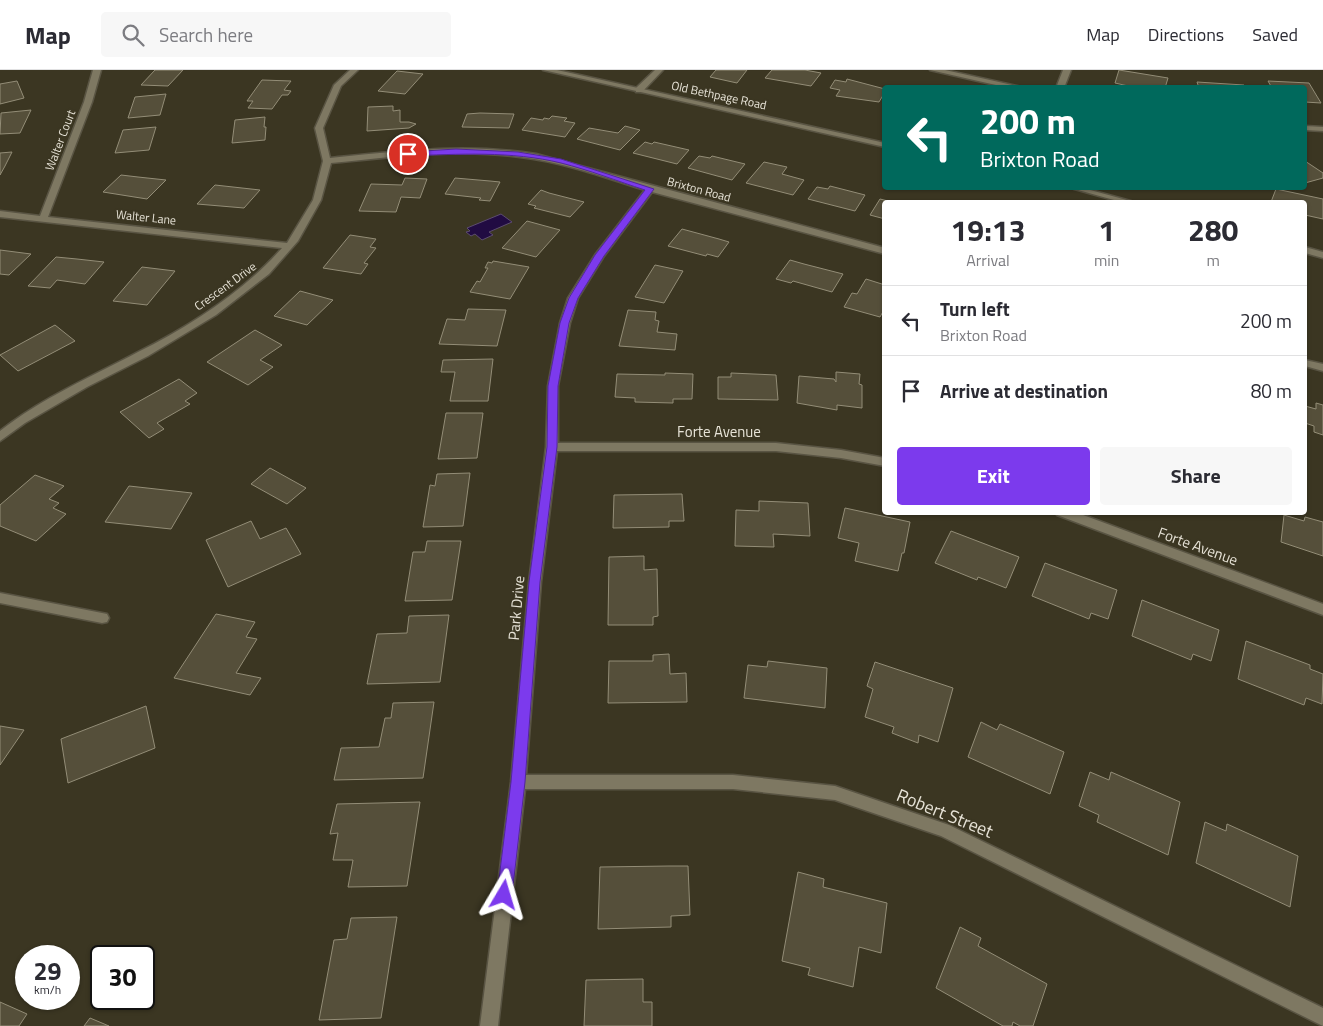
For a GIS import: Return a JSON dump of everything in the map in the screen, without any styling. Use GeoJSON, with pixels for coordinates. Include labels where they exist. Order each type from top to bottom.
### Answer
{"type":"FeatureCollection","features":[{"type":"Feature","properties":{"kind":"street","name":"Walter Court"},"geometry":{"type":"LineString","coordinates":[[43,219],[88,102],[97,70]]}},
{"type":"Feature","properties":{"kind":"street","name":"Crescent Drive"},"geometry":{"type":"LineString","coordinates":[[0,437],[22,420],[83,384],[144,354],[212,313],[266,272],[295,239],[317,200],[327,161],[319,128],[338,85],[354,70]]}},
{"type":"Feature","properties":{"kind":"street","name":"Old Bethpage Road"},"geometry":{"type":"LineString","coordinates":[[547,70],[882,144]]}},
{"type":"Feature","properties":{"kind":"street"},"geometry":{"type":"LineString","coordinates":[[639,90],[660,70]]}},
{"type":"Feature","properties":{"kind":"street"},"geometry":{"type":"LineString","coordinates":[[934,70],[1008,85]]}},
{"type":"Feature","properties":{"kind":"street"},"geometry":{"type":"LineString","coordinates":[[1061,85],[1067,70]]}},
{"type":"Feature","properties":{"kind":"street"},"geometry":{"type":"LineString","coordinates":[[1307,128],[1323,129]]}},
{"type":"Feature","properties":{"kind":"street","name":"Brixton Road"},"geometry":{"type":"LineString","coordinates":[[327,161],[392,154],[456,152],[518,154],[561,161],[650,189],[882,250]]}},
{"type":"Feature","properties":{"kind":"street","name":"Park Drive"},"geometry":{"type":"LineString","coordinates":[[489,1026],[518,782],[535,582],[552,447],[553,386],[565,323],[573,298],[600,255],[650,189]]}},
{"type":"Feature","properties":{"kind":"street"},"geometry":{"type":"LineString","coordinates":[[1083,190],[1122,200]]}},
{"type":"Feature","properties":{"kind":"street","name":"Walter Lane"},"geometry":{"type":"LineString","coordinates":[[0,214],[289,246]]}},
{"type":"Feature","properties":{"kind":"street"},"geometry":{"type":"LineString","coordinates":[[1307,251],[1323,255]]}},
{"type":"Feature","properties":{"kind":"street"},"geometry":{"type":"LineString","coordinates":[[1307,364],[1323,368]]}},
{"type":"Feature","properties":{"kind":"street","name":"Forte Avenue"},"geometry":{"type":"LineString","coordinates":[[552,447],[776,447],[841,454],[882,461]]}},
{"type":"Feature","properties":{"kind":"street","name":"Forte Avenue"},"geometry":{"type":"LineString","coordinates":[[1069,515],[1323,610]]}},
{"type":"Feature","properties":{"kind":"street"},"geometry":{"type":"LineString","coordinates":[[0,598],[102,618]]}},
{"type":"Feature","properties":{"kind":"street","name":"Robert Street"},"geometry":{"type":"LineString","coordinates":[[518,782],[733,782],[835,793],[944,830],[1323,1018]]}},
{"type":"Feature","properties":{"kind":"shaded area"},"geometry":{"type":"Polygon","coordinates":[[[501,214],[512,222],[489,232],[493,235],[482,240],[475,234],[471,236],[466,232],[470,231],[467,228],[501,214]]]}},
{"type":"Feature","properties":{"kind":"building"},"geometry":{"type":"Polygon","coordinates":[[[155,70],[183,70],[168,86],[141,85],[155,70]]]}},
{"type":"Feature","properties":{"kind":"building"},"geometry":{"type":"Polygon","coordinates":[[[716,70],[747,70],[737,83],[710,77],[716,70]]]}},
{"type":"Feature","properties":{"kind":"building"},"geometry":{"type":"Polygon","coordinates":[[[772,70],[805,70],[821,73],[811,86],[765,78],[772,70]]]}},
{"type":"Feature","properties":{"kind":"building"},"geometry":{"type":"Polygon","coordinates":[[[1119,70],[1168,78],[1166,85],[1124,85],[1115,83],[1119,70]]]}},
{"type":"Feature","properties":{"kind":"building"},"geometry":{"type":"Polygon","coordinates":[[[397,71],[423,74],[405,94],[378,91],[397,71]]]}},
{"type":"Feature","properties":{"kind":"building"},"geometry":{"type":"Polygon","coordinates":[[[847,79],[882,88],[882,97],[879,102],[836,96],[840,90],[830,88],[835,80],[846,82],[847,79]]]}},
{"type":"Feature","properties":{"kind":"building"},"geometry":{"type":"Polygon","coordinates":[[[262,80],[291,81],[284,90],[291,91],[288,95],[282,95],[272,109],[248,108],[253,101],[247,101],[262,80]]]}},
{"type":"Feature","properties":{"kind":"building"},"geometry":{"type":"Polygon","coordinates":[[[17,81],[24,98],[0,104],[0,84],[17,81]]]}},
{"type":"Feature","properties":{"kind":"building"},"geometry":{"type":"Polygon","coordinates":[[[1268,81],[1309,83],[1321,103],[1307,102],[1307,85],[1270,85],[1268,81]]]}},
{"type":"Feature","properties":{"kind":"building"},"geometry":{"type":"Polygon","coordinates":[[[1197,82],[1244,85],[1198,85],[1197,82]]]}},
{"type":"Feature","properties":{"kind":"building"},"geometry":{"type":"Polygon","coordinates":[[[166,94],[160,115],[128,118],[135,97],[166,94]]]}},
{"type":"Feature","properties":{"kind":"building"},"geometry":{"type":"Polygon","coordinates":[[[393,106],[393,111],[400,110],[400,122],[416,124],[409,128],[367,131],[368,107],[393,106]]]}},
{"type":"Feature","properties":{"kind":"building"},"geometry":{"type":"Polygon","coordinates":[[[31,110],[20,133],[0,134],[1,113],[31,110]]]}},
{"type":"Feature","properties":{"kind":"building"},"geometry":{"type":"Polygon","coordinates":[[[467,114],[514,114],[509,128],[462,127],[467,114]]]}},
{"type":"Feature","properties":{"kind":"building"},"geometry":{"type":"Polygon","coordinates":[[[552,116],[567,118],[564,121],[575,123],[565,137],[522,130],[531,118],[543,120],[544,118],[549,119],[552,116]]]}},
{"type":"Feature","properties":{"kind":"building"},"geometry":{"type":"Polygon","coordinates":[[[265,117],[265,140],[232,143],[235,120],[265,117]]]}},
{"type":"Feature","properties":{"kind":"building"},"geometry":{"type":"Polygon","coordinates":[[[625,126],[640,130],[620,150],[577,139],[589,128],[618,133],[625,126]]]}},
{"type":"Feature","properties":{"kind":"building"},"geometry":{"type":"Polygon","coordinates":[[[156,127],[149,150],[115,153],[123,130],[156,127]]]}},
{"type":"Feature","properties":{"kind":"building"},"geometry":{"type":"Polygon","coordinates":[[[645,142],[652,144],[654,142],[689,150],[677,164],[633,153],[645,142]]]}},
{"type":"Feature","properties":{"kind":"building"},"geometry":{"type":"Polygon","coordinates":[[[12,152],[5,166],[0,175],[0,153],[12,152]]]}},
{"type":"Feature","properties":{"kind":"building"},"geometry":{"type":"Polygon","coordinates":[[[699,156],[710,158],[712,156],[745,164],[732,180],[688,168],[699,156]]]}},
{"type":"Feature","properties":{"kind":"building"},"geometry":{"type":"Polygon","coordinates":[[[764,162],[787,167],[782,174],[804,180],[793,195],[746,183],[764,162]]]}},
{"type":"Feature","properties":{"kind":"building"},"geometry":{"type":"Polygon","coordinates":[[[1307,162],[1323,173],[1323,178],[1307,182],[1307,162]]]}},
{"type":"Feature","properties":{"kind":"building"},"geometry":{"type":"Polygon","coordinates":[[[121,175],[166,180],[147,199],[103,192],[121,175]]]}},
{"type":"Feature","properties":{"kind":"building"},"geometry":{"type":"Polygon","coordinates":[[[405,178],[427,179],[420,198],[401,197],[396,212],[359,211],[371,184],[402,185],[405,178]]]}},
{"type":"Feature","properties":{"kind":"building"},"geometry":{"type":"Polygon","coordinates":[[[455,178],[500,182],[490,201],[479,200],[481,198],[445,194],[455,178]]]}},
{"type":"Feature","properties":{"kind":"building"},"geometry":{"type":"Polygon","coordinates":[[[215,185],[260,190],[244,208],[197,204],[215,185]]]}},
{"type":"Feature","properties":{"kind":"building"},"geometry":{"type":"Polygon","coordinates":[[[830,186],[865,195],[855,211],[808,199],[817,187],[828,189],[830,186]]]}},
{"type":"Feature","properties":{"kind":"building"},"geometry":{"type":"Polygon","coordinates":[[[541,190],[584,202],[570,217],[534,208],[536,206],[528,204],[541,190]]]}},
{"type":"Feature","properties":{"kind":"building"},"geometry":{"type":"Polygon","coordinates":[[[1276,190],[1323,199],[1323,219],[1307,215],[1307,200],[1272,200],[1276,190]]]}},
{"type":"Feature","properties":{"kind":"building"},"geometry":{"type":"Polygon","coordinates":[[[880,199],[884,200],[882,200],[882,218],[870,215],[880,199]]]}},
{"type":"Feature","properties":{"kind":"building"},"geometry":{"type":"Polygon","coordinates":[[[527,221],[560,230],[536,257],[502,248],[527,221]]]}},
{"type":"Feature","properties":{"kind":"building"},"geometry":{"type":"Polygon","coordinates":[[[682,229],[729,242],[718,257],[707,254],[706,256],[668,246],[682,229]]]}},
{"type":"Feature","properties":{"kind":"building"},"geometry":{"type":"Polygon","coordinates":[[[350,235],[376,239],[370,247],[376,248],[364,263],[368,264],[361,274],[323,268],[350,235]]]}},
{"type":"Feature","properties":{"kind":"building"},"geometry":{"type":"Polygon","coordinates":[[[0,250],[31,254],[9,275],[0,274],[0,250]]]}},
{"type":"Feature","properties":{"kind":"building"},"geometry":{"type":"Polygon","coordinates":[[[56,257],[104,262],[85,284],[57,280],[50,288],[28,286],[56,257]]]}},
{"type":"Feature","properties":{"kind":"building"},"geometry":{"type":"Polygon","coordinates":[[[790,260],[843,274],[832,292],[793,281],[791,283],[776,279],[790,260]]]}},
{"type":"Feature","properties":{"kind":"building"},"geometry":{"type":"Polygon","coordinates":[[[493,261],[529,267],[510,299],[470,292],[477,281],[480,282],[488,268],[485,268],[488,262],[492,263],[493,261]]]}},
{"type":"Feature","properties":{"kind":"building"},"geometry":{"type":"Polygon","coordinates":[[[655,265],[683,271],[664,303],[635,297],[655,265]]]}},
{"type":"Feature","properties":{"kind":"building"},"geometry":{"type":"Polygon","coordinates":[[[142,267],[175,271],[147,305],[113,301],[142,267]]]}},
{"type":"Feature","properties":{"kind":"building"},"geometry":{"type":"Polygon","coordinates":[[[866,279],[882,284],[882,313],[880,317],[844,307],[852,293],[857,294],[866,279]]]}},
{"type":"Feature","properties":{"kind":"building"},"geometry":{"type":"Polygon","coordinates":[[[300,291],[333,300],[307,325],[274,316],[300,291]]]}},
{"type":"Feature","properties":{"kind":"building"},"geometry":{"type":"Polygon","coordinates":[[[468,309],[506,310],[497,346],[439,344],[447,319],[465,320],[468,309]]]}},
{"type":"Feature","properties":{"kind":"building"},"geometry":{"type":"Polygon","coordinates":[[[628,310],[656,312],[655,320],[659,321],[657,332],[677,334],[675,350],[619,346],[628,310]]]}},
{"type":"Feature","properties":{"kind":"building"},"geometry":{"type":"Polygon","coordinates":[[[55,325],[75,341],[18,371],[0,355],[55,325]]]}},
{"type":"Feature","properties":{"kind":"building"},"geometry":{"type":"Polygon","coordinates":[[[255,330],[282,345],[260,360],[273,367],[248,385],[207,362],[255,330]]]}},
{"type":"Feature","properties":{"kind":"building"},"geometry":{"type":"Polygon","coordinates":[[[493,359],[488,401],[450,401],[455,372],[441,372],[443,360],[493,359]]]}},
{"type":"Feature","properties":{"kind":"building"},"geometry":{"type":"Polygon","coordinates":[[[836,372],[860,374],[859,384],[862,385],[862,408],[837,405],[837,410],[797,403],[799,376],[834,379],[836,382],[836,372]]]}},
{"type":"Feature","properties":{"kind":"building"},"geometry":{"type":"Polygon","coordinates":[[[665,373],[693,374],[692,399],[673,399],[673,403],[635,402],[635,398],[615,397],[617,374],[665,375],[665,373]]]}},
{"type":"Feature","properties":{"kind":"building"},"geometry":{"type":"Polygon","coordinates":[[[731,373],[776,375],[778,400],[718,399],[718,377],[731,377],[731,373]]]}},
{"type":"Feature","properties":{"kind":"building"},"geometry":{"type":"Polygon","coordinates":[[[179,379],[197,393],[185,401],[190,404],[157,423],[164,429],[149,438],[120,412],[179,379]]]}},
{"type":"Feature","properties":{"kind":"building"},"geometry":{"type":"Polygon","coordinates":[[[1316,403],[1323,405],[1323,435],[1314,432],[1314,426],[1307,424],[1307,407],[1316,409],[1316,403]]]}},
{"type":"Feature","properties":{"kind":"building"},"geometry":{"type":"Polygon","coordinates":[[[446,413],[483,413],[477,458],[438,459],[446,413]]]}},
{"type":"Feature","properties":{"kind":"building"},"geometry":{"type":"Polygon","coordinates":[[[270,468],[306,488],[287,504],[251,484],[270,468]]]}},
{"type":"Feature","properties":{"kind":"building"},"geometry":{"type":"Polygon","coordinates":[[[470,473],[463,526],[423,527],[430,485],[435,486],[437,474],[470,473]]]}},
{"type":"Feature","properties":{"kind":"building"},"geometry":{"type":"Polygon","coordinates":[[[35,475],[64,486],[49,499],[59,503],[53,508],[66,514],[36,541],[0,526],[0,505],[35,475]]]}},
{"type":"Feature","properties":{"kind":"building"},"geometry":{"type":"Polygon","coordinates":[[[129,486],[192,493],[171,529],[105,522],[129,486]]]}},
{"type":"Feature","properties":{"kind":"building"},"geometry":{"type":"Polygon","coordinates":[[[682,494],[684,521],[669,521],[669,527],[613,528],[614,495],[682,494]]]}},
{"type":"Feature","properties":{"kind":"building"},"geometry":{"type":"Polygon","coordinates":[[[759,501],[808,503],[810,536],[773,534],[774,547],[735,546],[736,510],[759,511],[759,501]]]}},
{"type":"Feature","properties":{"kind":"building"},"geometry":{"type":"Polygon","coordinates":[[[845,508],[910,522],[904,553],[902,553],[898,571],[855,561],[859,543],[838,538],[845,508]]]}},
{"type":"Feature","properties":{"kind":"building"},"geometry":{"type":"Polygon","coordinates":[[[1284,515],[1304,521],[1305,517],[1323,522],[1323,556],[1281,542],[1284,515]]]}},
{"type":"Feature","properties":{"kind":"building"},"geometry":{"type":"Polygon","coordinates":[[[251,521],[260,539],[286,528],[301,554],[228,587],[206,540],[251,521]]]}},
{"type":"Feature","properties":{"kind":"building"},"geometry":{"type":"Polygon","coordinates":[[[951,531],[1019,557],[1006,588],[978,577],[977,580],[935,563],[951,531]]]}},
{"type":"Feature","properties":{"kind":"building"},"geometry":{"type":"Polygon","coordinates":[[[427,541],[461,541],[452,600],[405,601],[413,552],[425,552],[427,541]]]}},
{"type":"Feature","properties":{"kind":"building"},"geometry":{"type":"Polygon","coordinates":[[[644,556],[644,570],[657,569],[658,616],[653,617],[653,625],[608,625],[609,557],[644,556]]]}},
{"type":"Feature","properties":{"kind":"building"},"geometry":{"type":"Polygon","coordinates":[[[1045,563],[1117,590],[1108,619],[1091,613],[1089,619],[1032,596],[1045,563]]]}},
{"type":"Feature","properties":{"kind":"building"},"geometry":{"type":"Polygon","coordinates":[[[1142,600],[1219,630],[1211,661],[1193,654],[1191,660],[1132,636],[1142,600]]]}},
{"type":"Feature","properties":{"kind":"building"},"geometry":{"type":"Polygon","coordinates":[[[216,614],[255,622],[246,637],[257,639],[236,673],[261,678],[250,695],[174,678],[216,614]]]}},
{"type":"Feature","properties":{"kind":"building"},"geometry":{"type":"Polygon","coordinates":[[[449,615],[440,682],[367,684],[377,634],[407,633],[409,616],[449,615]]]}},
{"type":"Feature","properties":{"kind":"building"},"geometry":{"type":"Polygon","coordinates":[[[1246,641],[1310,665],[1310,669],[1323,674],[1322,704],[1306,698],[1304,705],[1238,679],[1246,641]]]}},
{"type":"Feature","properties":{"kind":"building"},"geometry":{"type":"Polygon","coordinates":[[[669,654],[670,674],[686,673],[687,702],[608,703],[609,661],[653,661],[653,655],[669,654]]]}},
{"type":"Feature","properties":{"kind":"building"},"geometry":{"type":"Polygon","coordinates":[[[768,661],[827,668],[825,708],[744,698],[748,665],[767,667],[768,661]]]}},
{"type":"Feature","properties":{"kind":"building"},"geometry":{"type":"Polygon","coordinates":[[[875,662],[953,688],[938,742],[919,735],[918,743],[892,733],[894,727],[865,717],[873,689],[867,686],[875,662]]]}},
{"type":"Feature","properties":{"kind":"building"},"geometry":{"type":"Polygon","coordinates":[[[434,702],[423,778],[334,780],[341,748],[379,747],[385,718],[391,718],[393,703],[434,702]]]}},
{"type":"Feature","properties":{"kind":"building"},"geometry":{"type":"Polygon","coordinates":[[[146,706],[155,748],[68,783],[61,739],[146,706]]]}},
{"type":"Feature","properties":{"kind":"building"},"geometry":{"type":"Polygon","coordinates":[[[981,722],[997,730],[1000,724],[1064,752],[1050,794],[968,757],[981,722]]]}},
{"type":"Feature","properties":{"kind":"building"},"geometry":{"type":"Polygon","coordinates":[[[0,726],[24,730],[0,765],[0,726]]]}},
{"type":"Feature","properties":{"kind":"building"},"geometry":{"type":"Polygon","coordinates":[[[1090,772],[1109,780],[1111,772],[1180,802],[1168,855],[1097,822],[1099,815],[1079,806],[1090,772]]]}},
{"type":"Feature","properties":{"kind":"building"},"geometry":{"type":"Polygon","coordinates":[[[420,802],[407,886],[348,887],[353,860],[333,860],[338,833],[330,834],[337,804],[420,802]]]}},
{"type":"Feature","properties":{"kind":"building"},"geometry":{"type":"Polygon","coordinates":[[[1205,822],[1226,831],[1227,824],[1298,856],[1290,907],[1196,863],[1205,822]]]}},
{"type":"Feature","properties":{"kind":"building"},"geometry":{"type":"Polygon","coordinates":[[[688,866],[690,915],[671,916],[671,927],[598,929],[600,867],[688,866]]]}},
{"type":"Feature","properties":{"kind":"building"},"geometry":{"type":"Polygon","coordinates":[[[798,872],[824,879],[823,887],[887,903],[881,953],[859,947],[853,987],[808,975],[810,968],[782,961],[798,872]]]}},
{"type":"Feature","properties":{"kind":"building"},"geometry":{"type":"Polygon","coordinates":[[[397,917],[381,1018],[319,1020],[334,940],[347,939],[351,918],[397,917]]]}},
{"type":"Feature","properties":{"kind":"building"},"geometry":{"type":"Polygon","coordinates":[[[960,927],[981,938],[978,946],[1047,984],[1033,1026],[1020,1026],[1013,1022],[1012,1026],[1003,1026],[936,988],[960,927]]]}},
{"type":"Feature","properties":{"kind":"building"},"geometry":{"type":"Polygon","coordinates":[[[643,979],[643,1002],[652,1002],[652,1026],[584,1026],[586,980],[643,979]]]}},
{"type":"Feature","properties":{"kind":"building"},"geometry":{"type":"Polygon","coordinates":[[[0,1002],[27,1014],[19,1026],[0,1026],[0,1002]]]}},
{"type":"Feature","properties":{"kind":"building"},"geometry":{"type":"Polygon","coordinates":[[[90,1018],[109,1026],[84,1026],[90,1018]]]}},
{"type":"Feature","properties":{"kind":"route"},"geometry":{"type":"LineString","coordinates":[[408,154],[456,152],[518,154],[561,161],[650,189],[600,255],[573,298],[565,323],[553,386],[552,447],[535,582],[518,782],[504,895]]}}]}
